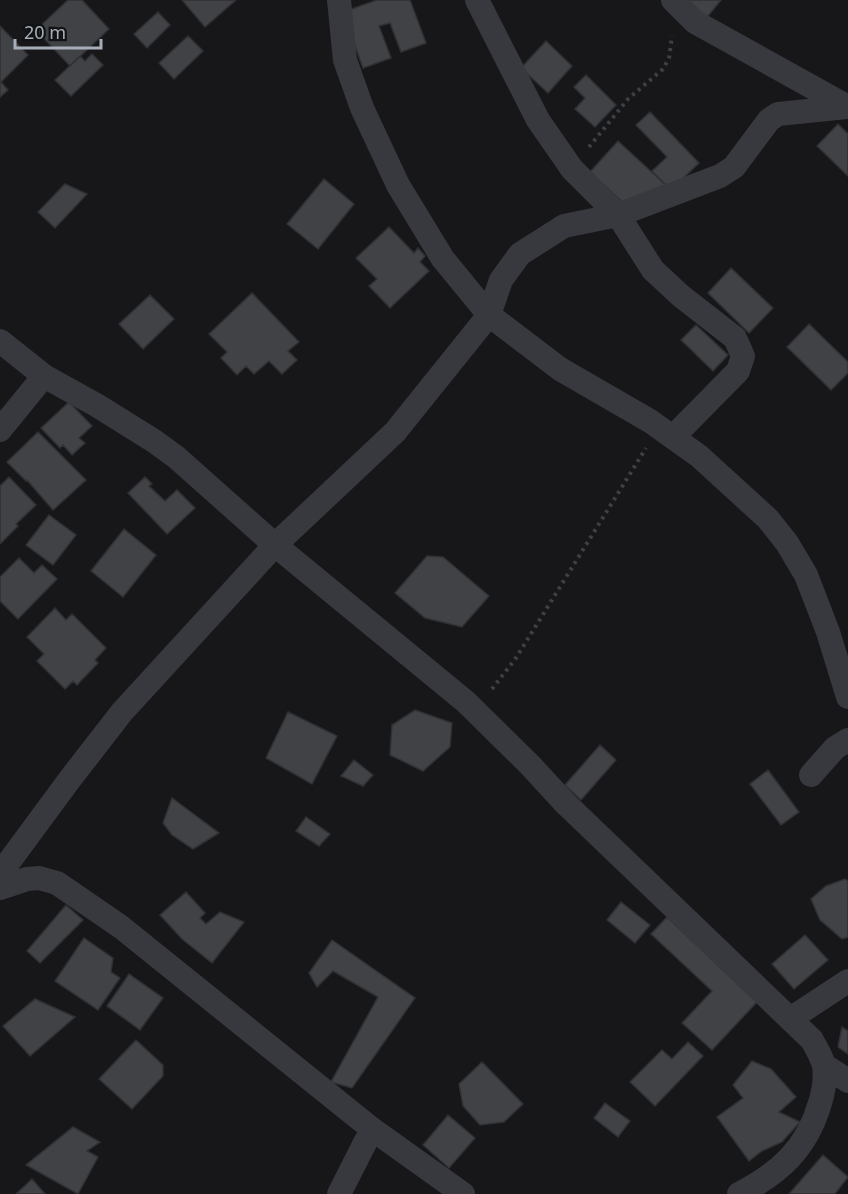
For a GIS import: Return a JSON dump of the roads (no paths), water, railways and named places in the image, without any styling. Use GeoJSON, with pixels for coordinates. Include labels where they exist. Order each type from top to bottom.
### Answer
{"type":"FeatureCollection","features":[{"type":"Feature","properties":{"kind":"street"},"geometry":{"type":"LineString","coordinates":[[339,0],[345,60],[362,108],[398,185],[443,259],[489,315],[560,369],[666,432],[699,456],[768,519],[787,543],[806,575],[828,632],[848,697]]}},
{"type":"Feature","properties":{"kind":"street"},"geometry":{"type":"LineString","coordinates":[[477,0],[537,120],[572,169],[618,215],[653,270],[681,296],[735,338],[743,356],[738,372],[666,432]]}},
{"type":"Feature","properties":{"kind":"street"},"geometry":{"type":"LineString","coordinates":[[675,2],[695,22],[848,107]]}},
{"type":"Feature","properties":{"kind":"street"},"geometry":{"type":"LineString","coordinates":[[0,874],[122,712],[275,545],[395,432],[489,315],[501,280],[520,254],[564,226],[618,215],[720,176],[734,167],[769,120],[778,114],[848,107]]}},
{"type":"Feature","properties":{"kind":"street"},"geometry":{"type":"LineString","coordinates":[[0,340],[44,376],[154,441],[176,457],[275,545],[475,711],[572,810],[812,1040],[824,1065],[825,1085],[814,1124],[801,1145],[766,1180],[739,1194]]}},
{"type":"Feature","properties":{"kind":"street"},"geometry":{"type":"LineString","coordinates":[[0,430],[44,376]]}},
{"type":"Feature","properties":{"kind":"street"},"geometry":{"type":"LineString","coordinates":[[811,775],[835,748],[848,740]]}},
{"type":"Feature","properties":{"kind":"street"},"geometry":{"type":"LineString","coordinates":[[0,888],[27,879],[39,878],[57,883],[121,927],[372,1129],[463,1194]]}},
{"type":"Feature","properties":{"kind":"street"},"geometry":{"type":"LineString","coordinates":[[790,1019],[848,981]]}},
{"type":"Feature","properties":{"kind":"street"},"geometry":{"type":"LineString","coordinates":[[824,1065],[848,1081]]}},
{"type":"Feature","properties":{"kind":"street"},"geometry":{"type":"LineString","coordinates":[[339,1194],[372,1129]]}}]}
